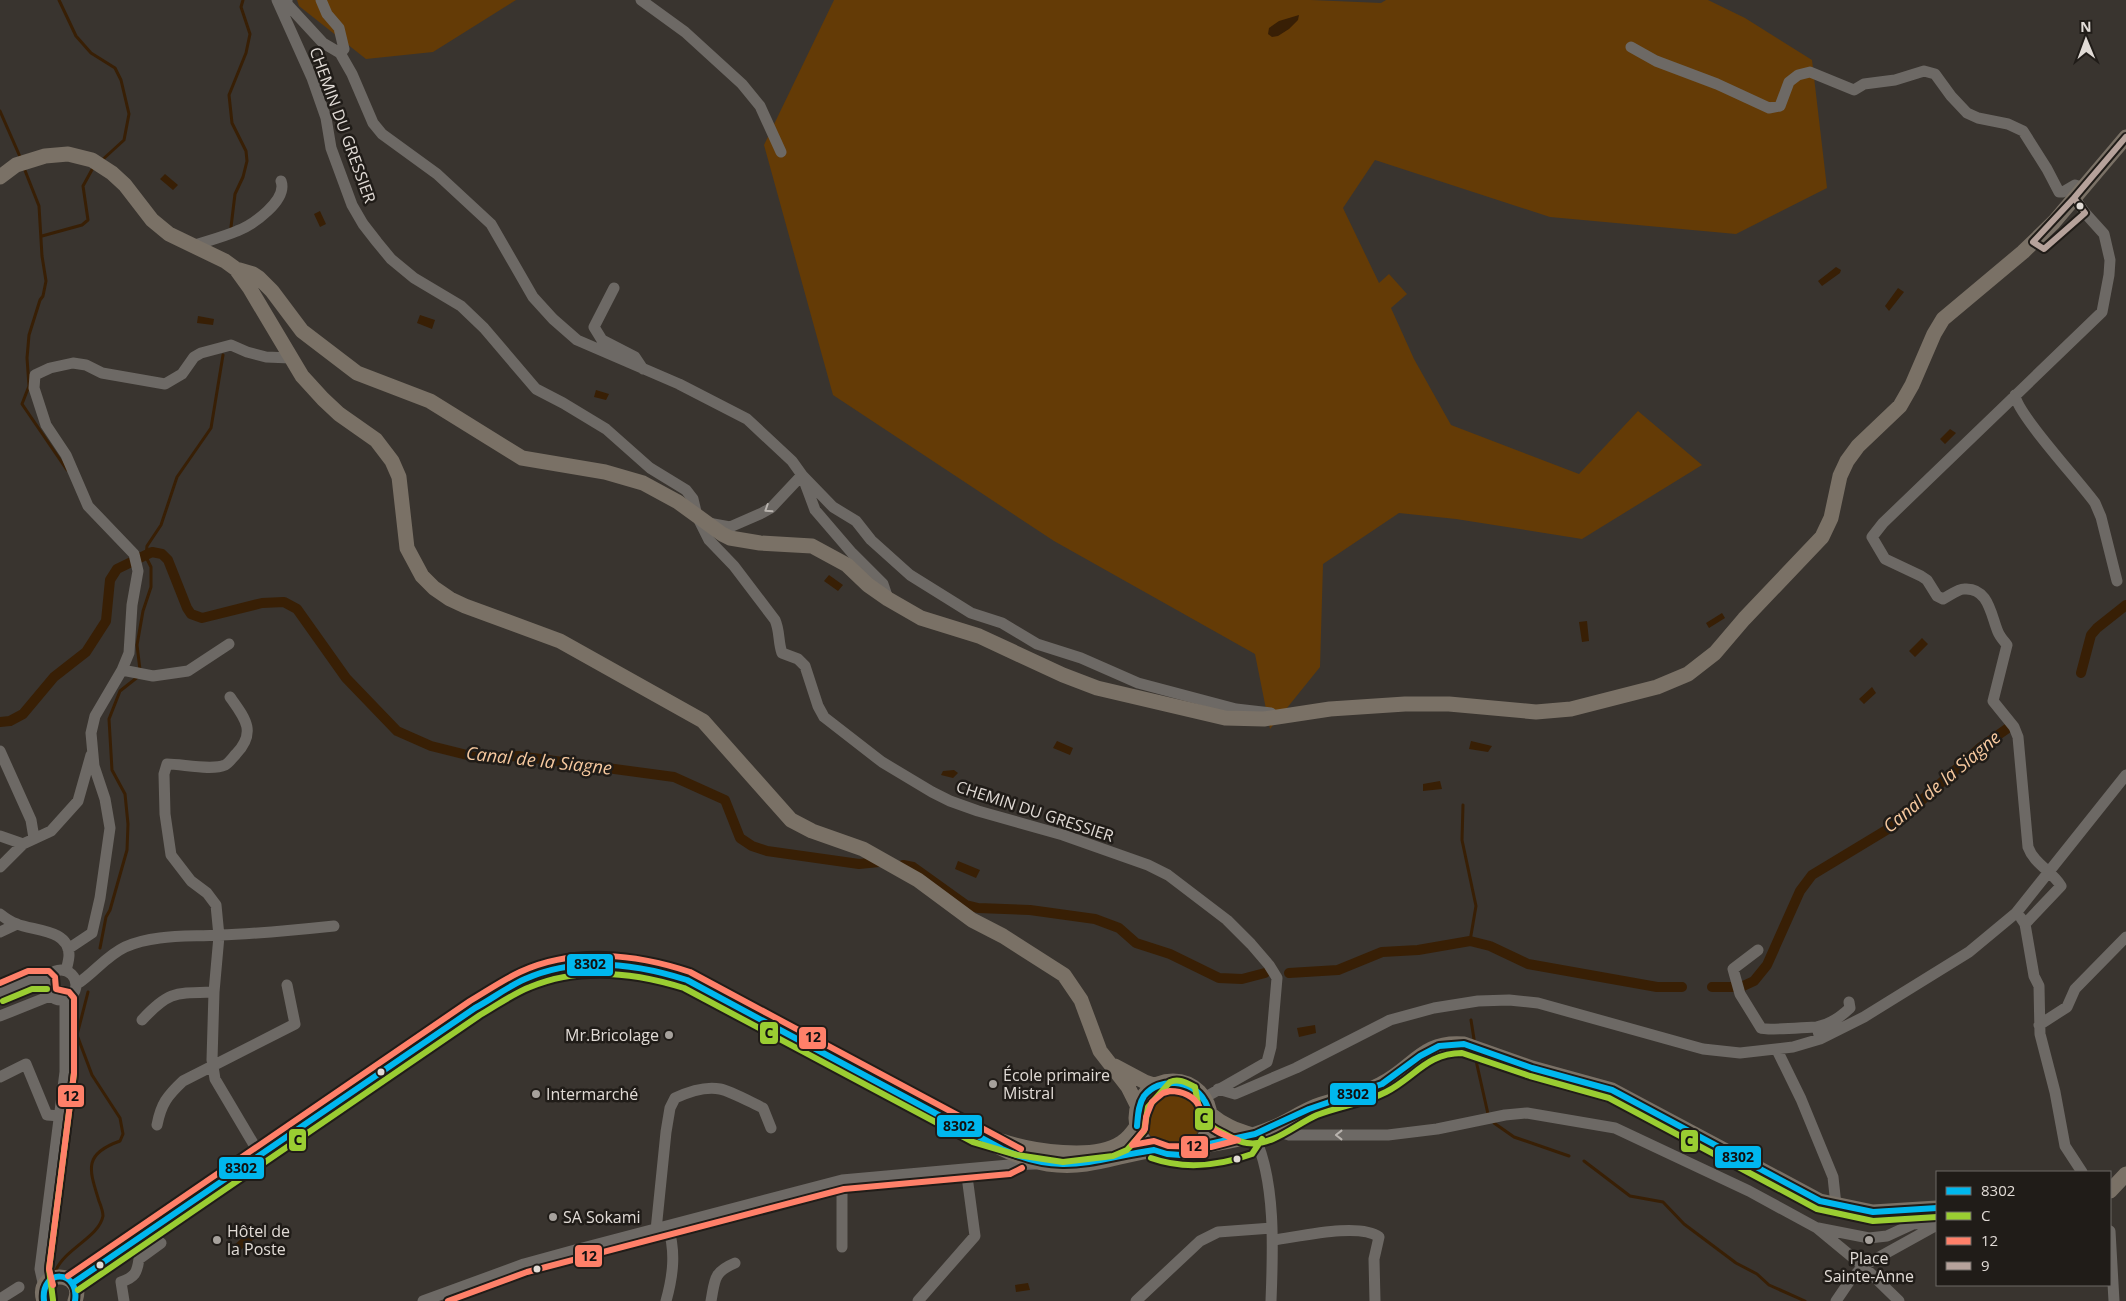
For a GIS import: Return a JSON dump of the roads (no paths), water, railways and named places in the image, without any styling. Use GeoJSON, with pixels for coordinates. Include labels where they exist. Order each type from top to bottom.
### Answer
{"type":"FeatureCollection","features":[{"type":"Feature","properties":{"kind":"main road"},"geometry":{"type":"LineString","coordinates":[[236,270],[253,274],[259,278],[272,291],[302,331],[357,372],[430,401],[522,458],[605,472],[643,483],[678,502],[730,538],[760,543],[812,546],[847,565],[868,585],[921,618],[979,636],[1063,675],[1096,688],[1225,718],[1264,720],[1330,709],[1405,704],[1449,704],[1544,712],[1571,709],[1657,687],[1688,674],[1715,653],[1744,619],[1822,537],[1831,518],[1840,476],[1847,461],[1858,446],[1900,406],[1943,319],[2054,222],[2126,137]]}},
{"type":"Feature","properties":{"kind":"main road"},"geometry":{"type":"LineString","coordinates":[[0,177],[16,165],[45,156],[68,154],[82,156],[108,169],[125,185],[152,220],[169,234],[225,261],[236,270],[249,287],[302,376],[339,414],[376,440],[392,461],[398,477],[406,548],[422,576],[434,588],[465,606],[560,641],[703,721],[791,820],[812,831],[863,848],[918,880],[972,920],[1003,936],[1064,975],[1081,1000],[1100,1051],[1128,1087],[1138,1107]]}},
{"type":"Feature","properties":{"kind":"main road"},"geometry":{"type":"LineString","coordinates":[[73,1283],[475,1008],[525,980],[556,970],[601,964],[656,970],[687,980],[977,1134],[1015,1162],[1061,1160],[1110,1148],[1122,1143],[1137,1126]]}},
{"type":"Feature","properties":{"kind":"main road"},"geometry":{"type":"LineString","coordinates":[[1198,1146],[1208,1131],[1210,1114],[1204,1098],[1197,1090],[1183,1083],[1167,1082],[1157,1086],[1142,1098],[1138,1107],[1137,1126],[1140,1135],[1154,1150],[1166,1155],[1179,1155],[1189,1152],[1198,1146],[1254,1135],[1273,1128],[1316,1106],[1382,1084],[1396,1076],[1417,1057],[1432,1048],[1443,1044],[1464,1044],[1532,1068],[1612,1090],[1820,1201],[1873,1212],[1936,1208]]}},
{"type":"Feature","properties":{"kind":"main road"},"geometry":{"type":"LineString","coordinates":[[1107,1061],[1128,1074],[1157,1086]]}},
{"type":"Feature","properties":{"kind":"main road"},"geometry":{"type":"LineString","coordinates":[[1210,1114],[1218,1121],[1236,1130],[1254,1135]]}},
{"type":"Feature","properties":{"kind":"main road"},"geometry":{"type":"LineString","coordinates":[[977,1134],[1061,1160],[1085,1164],[1154,1150]]}},
{"type":"Feature","properties":{"kind":"main road"},"geometry":{"type":"LineString","coordinates":[[2111,1190],[2126,1175]]}},
{"type":"Feature","properties":{"kind":"main road"},"geometry":{"type":"LineString","coordinates":[[45,1293],[65,1277],[73,1283],[77,1292],[75,1301]]}},
{"type":"Feature","properties":{"kind":"street","name":"CHEMIN DU GRESSIER"},"geometry":{"type":"LineString","coordinates":[[277,0],[312,78],[326,118],[332,148],[352,205],[363,224],[391,259],[414,278],[462,306],[484,328],[536,389],[563,402],[606,430],[650,468],[686,490],[693,499],[709,540],[734,566],[775,620],[778,628],[778,642],[782,652],[798,659],[805,666],[820,712],[882,762],[950,801],[999,818],[1063,835],[1168,875],[1227,920],[1269,965],[1277,978],[1271,1047],[1267,1062],[1204,1098]]}},
{"type":"Feature","properties":{"kind":"street"},"geometry":{"type":"LineString","coordinates":[[287,0],[287,4],[303,23],[323,43],[340,54],[352,74],[370,116],[382,134],[437,174],[491,224],[533,297],[577,340],[679,384],[747,419],[792,461],[802,475],[833,507],[856,521],[871,540],[910,575],[972,613],[1002,622],[1037,644],[1081,658],[1138,683],[1236,708],[1290,716]]}},
{"type":"Feature","properties":{"kind":"street"},"geometry":{"type":"LineString","coordinates":[[321,0],[327,14],[339,28],[344,49],[340,54]]}},
{"type":"Feature","properties":{"kind":"street"},"geometry":{"type":"LineString","coordinates":[[641,0],[684,32],[742,84],[760,106],[781,152]]}},
{"type":"Feature","properties":{"kind":"street"},"geometry":{"type":"LineString","coordinates":[[1631,47],[1656,61],[1717,84],[1769,108],[1780,106],[1789,82],[1798,75],[1810,72],[1854,90],[1864,84],[1895,80],[1924,71],[1935,74],[1967,113],[1978,118],[2008,124],[2023,131],[2059,192],[2075,186],[2085,213],[2104,234],[2110,260],[2102,312],[1883,523],[1872,537],[1885,559],[1927,580],[1937,596],[1943,600],[1963,588],[1971,589],[1988,602],[1999,634],[2007,645],[1993,701],[2014,727],[2018,737],[2028,847],[2031,856],[2056,877],[2061,886],[2025,924]]}},
{"type":"Feature","properties":{"kind":"street"},"geometry":{"type":"LineString","coordinates":[[192,246],[239,230],[262,215],[280,197],[283,187],[281,181]]}},
{"type":"Feature","properties":{"kind":"street"},"geometry":{"type":"LineString","coordinates":[[614,288],[594,327],[602,340],[635,357],[644,370]]}},
{"type":"Feature","properties":{"kind":"street"},"geometry":{"type":"LineString","coordinates":[[68,949],[92,933],[107,854],[110,828],[106,798],[94,766],[91,733],[95,716],[122,670],[129,653],[132,605],[138,571],[134,554],[88,506],[66,456],[46,425],[34,388],[35,375],[50,368],[73,363],[86,365],[102,372],[165,384],[182,374],[200,353],[231,345],[266,356],[291,358]]}},
{"type":"Feature","properties":{"kind":"street"},"geometry":{"type":"LineString","coordinates":[[2014,395],[2016,402],[2030,422],[2095,503],[2101,517],[2117,581]]}},
{"type":"Feature","properties":{"kind":"street"},"geometry":{"type":"LineString","coordinates":[[702,519],[730,527],[762,513],[771,508],[802,475]]}},
{"type":"Feature","properties":{"kind":"street"},"geometry":{"type":"LineString","coordinates":[[802,475],[815,510],[852,553],[883,584],[888,599]]}},
{"type":"Feature","properties":{"kind":"street"},"geometry":{"type":"LineString","coordinates":[[122,670],[153,676],[188,671],[229,644]]}},
{"type":"Feature","properties":{"kind":"street"},"geometry":{"type":"LineString","coordinates":[[230,697],[244,718],[248,731],[244,745],[225,765],[209,767],[167,764],[164,774],[165,814],[171,855],[191,882],[207,893],[216,905],[219,936],[214,992],[213,1066],[215,1079],[260,1155]]}},
{"type":"Feature","properties":{"kind":"street"},"geometry":{"type":"LineString","coordinates":[[0,751],[31,820],[34,838]]}},
{"type":"Feature","properties":{"kind":"street"},"geometry":{"type":"LineString","coordinates":[[0,867],[23,844],[51,831],[78,801],[92,751]]}},
{"type":"Feature","properties":{"kind":"street"},"geometry":{"type":"LineString","coordinates":[[1218,1089],[1235,1094],[1296,1068],[1390,1020],[1434,1008],[1478,1001],[1509,1000],[1538,1004],[1703,1049],[1740,1053],[1777,1050],[1820,1039],[1864,1017],[1969,952],[2016,913],[2126,775]]}},
{"type":"Feature","properties":{"kind":"street"},"geometry":{"type":"LineString","coordinates":[[0,836],[23,844]]}},
{"type":"Feature","properties":{"kind":"street"},"geometry":{"type":"LineString","coordinates":[[2016,913],[2025,924],[2034,976],[2039,986],[2040,1034],[2055,1092],[2065,1146],[2081,1171]]}},
{"type":"Feature","properties":{"kind":"street"},"geometry":{"type":"LineString","coordinates":[[0,914],[17,924],[53,933],[68,949],[70,956],[66,971]]}},
{"type":"Feature","properties":{"kind":"street"},"geometry":{"type":"LineString","coordinates":[[0,932],[17,924]]}},
{"type":"Feature","properties":{"kind":"street"},"geometry":{"type":"LineString","coordinates":[[77,984],[74,976],[66,971],[55,972],[47,980],[47,991],[50,996],[57,1000],[65,1000],[72,996],[77,984],[89,976],[111,954],[126,946],[165,937],[284,932],[334,926]]}},
{"type":"Feature","properties":{"kind":"street"},"geometry":{"type":"LineString","coordinates":[[2040,1025],[2068,1008],[2075,989],[2126,937]]}},
{"type":"Feature","properties":{"kind":"street"},"geometry":{"type":"LineString","coordinates":[[1758,950],[1733,969],[1740,994],[1761,1028],[1766,1030],[1826,1025],[1839,1018],[1850,1008],[1849,1002]]}},
{"type":"Feature","properties":{"kind":"street"},"geometry":{"type":"LineString","coordinates":[[0,992],[30,980],[47,980]]}},
{"type":"Feature","properties":{"kind":"street"},"geometry":{"type":"LineString","coordinates":[[157,1125],[160,1108],[169,1094],[183,1081],[295,1024],[288,985]]}},
{"type":"Feature","properties":{"kind":"street"},"geometry":{"type":"LineString","coordinates":[[142,1020],[161,1000],[181,992],[214,992]]}},
{"type":"Feature","properties":{"kind":"street"},"geometry":{"type":"LineString","coordinates":[[0,1016],[50,996]]}},
{"type":"Feature","properties":{"kind":"street"},"geometry":{"type":"LineString","coordinates":[[45,1293],[48,1267],[42,1246],[61,1116],[65,1072],[65,1000]]}},
{"type":"Feature","properties":{"kind":"street"},"geometry":{"type":"LineString","coordinates":[[1818,1027],[1820,1039]]}},
{"type":"Feature","properties":{"kind":"street"},"geometry":{"type":"LineString","coordinates":[[1777,1050],[1833,1177],[1836,1205]]}},
{"type":"Feature","properties":{"kind":"street"},"geometry":{"type":"LineString","coordinates":[[0,1078],[26,1064],[47,1115],[61,1116]]}},
{"type":"Feature","properties":{"kind":"street"},"geometry":{"type":"LineString","coordinates":[[656,1230],[666,1132],[670,1108],[675,1098],[688,1092],[709,1088],[722,1089],[763,1108],[770,1128]]}},
{"type":"Feature","properties":{"kind":"street"},"geometry":{"type":"LineString","coordinates":[[1273,1128],[1279,1132],[1289,1134],[1388,1135],[1437,1129],[1505,1115],[1527,1114],[1615,1128],[1749,1191],[1817,1228],[1863,1266],[1899,1301]]}},
{"type":"Feature","properties":{"kind":"street"},"geometry":{"type":"LineString","coordinates":[[1254,1135],[1262,1154],[1274,1240],[1271,1301]]}},
{"type":"Feature","properties":{"kind":"street"},"geometry":{"type":"LineString","coordinates":[[423,1301],[535,1261],[842,1180],[966,1169],[1015,1162]]}},
{"type":"Feature","properties":{"kind":"street"},"geometry":{"type":"LineString","coordinates":[[918,1301],[975,1236],[966,1169]]}},
{"type":"Feature","properties":{"kind":"street"},"geometry":{"type":"LineString","coordinates":[[842,1180],[842,1248]]}},
{"type":"Feature","properties":{"kind":"street"},"geometry":{"type":"LineString","coordinates":[[1817,1228],[1869,1238],[1887,1236],[1913,1224],[1936,1223]]}},
{"type":"Feature","properties":{"kind":"street"},"geometry":{"type":"LineString","coordinates":[[1836,1301],[1848,1282],[1863,1266],[1936,1224]]}},
{"type":"Feature","properties":{"kind":"street"},"geometry":{"type":"LineString","coordinates":[[666,1301],[672,1275],[673,1242],[668,1226]]}},
{"type":"Feature","properties":{"kind":"street"},"geometry":{"type":"LineString","coordinates":[[1136,1301],[1200,1241],[1218,1232],[1272,1228]]}},
{"type":"Feature","properties":{"kind":"street"},"geometry":{"type":"LineString","coordinates":[[1274,1240],[1353,1230],[1373,1233],[1379,1237],[1374,1259],[1375,1301]]}},
{"type":"Feature","properties":{"kind":"street"},"geometry":{"type":"LineString","coordinates":[[124,1301],[121,1282],[133,1278],[137,1272],[139,1259],[161,1243]]}},
{"type":"Feature","properties":{"kind":"street"},"geometry":{"type":"LineString","coordinates":[[2111,1248],[2114,1301]]}},
{"type":"Feature","properties":{"kind":"street"},"geometry":{"type":"LineString","coordinates":[[710,1301],[717,1275],[721,1268],[735,1263]]}},
{"type":"Feature","properties":{"kind":"street"},"geometry":{"type":"LineString","coordinates":[[0,1299],[19,1287]]}},
{"type":"Feature","properties":{"kind":"waterway"},"geometry":{"type":"LineString","coordinates":[[59,0],[76,36],[91,53],[115,68],[121,80],[129,114],[124,140],[101,161]]}},
{"type":"Feature","properties":{"kind":"waterway"},"geometry":{"type":"LineString","coordinates":[[231,227],[235,194],[243,177],[247,161],[246,151],[232,123],[229,95],[246,53],[250,34],[241,7],[243,0]]}},
{"type":"Feature","properties":{"kind":"waterway"},"geometry":{"type":"LineString","coordinates":[[0,111],[21,159]]}},
{"type":"Feature","properties":{"kind":"waterway"},"geometry":{"type":"LineString","coordinates":[[42,236],[82,225],[88,220],[83,186],[94,166]]}},
{"type":"Feature","properties":{"kind":"waterway"},"geometry":{"type":"LineString","coordinates":[[24,168],[39,206],[42,256],[46,281],[43,296],[29,335],[27,358],[29,386],[22,404],[67,470]]}},
{"type":"Feature","properties":{"kind":"waterway"},"geometry":{"type":"LineString","coordinates":[[146,557],[147,546],[161,525],[177,477],[211,428],[223,355]]}},
{"type":"Feature","properties":{"kind":"waterway","name":"Canal de la Siagne"},"geometry":{"type":"LineString","coordinates":[[0,722],[10,721],[23,714],[54,677],[86,652],[106,621],[110,580],[117,569],[152,552],[162,554],[168,560],[191,614],[202,618],[262,603],[284,602],[297,609],[346,678],[397,731],[431,746],[479,758],[518,756],[674,777],[725,800],[740,838],[752,846],[767,851],[859,864],[879,862]]}},
{"type":"Feature","properties":{"kind":"waterway"},"geometry":{"type":"LineString","coordinates":[[137,553],[146,557],[151,567],[151,587],[143,611],[137,645],[140,670]]}},
{"type":"Feature","properties":{"kind":"waterway","name":"Canal de la Siagne"},"geometry":{"type":"LineString","coordinates":[[2081,673],[2091,635],[2126,605]]}},
{"type":"Feature","properties":{"kind":"waterway"},"geometry":{"type":"LineString","coordinates":[[100,948],[106,917],[110,910],[127,850],[128,824],[125,794],[112,770],[109,719],[120,691],[139,676]]}},
{"type":"Feature","properties":{"kind":"waterway","name":"Canal de la Siagne"},"geometry":{"type":"LineString","coordinates":[[1712,987],[1741,987],[1754,981],[1767,965],[1800,891],[1812,875],[1893,826],[1981,747],[2008,728]]}},
{"type":"Feature","properties":{"kind":"waterway"},"geometry":{"type":"LineString","coordinates":[[1463,805],[1462,840],[1476,906],[1470,941]]}},
{"type":"Feature","properties":{"kind":"waterway","name":"Canal de la Siagne"},"geometry":{"type":"LineString","coordinates":[[903,865],[913,867],[966,905],[978,908],[1030,910],[1095,919],[1119,928],[1136,943],[1170,954],[1219,978],[1242,979],[1265,973]]}},
{"type":"Feature","properties":{"kind":"waterway","name":"Canal de la Siagne"},"geometry":{"type":"LineString","coordinates":[[1289,973],[1338,970],[1382,952],[1418,950],[1470,941],[1490,946],[1528,964],[1657,987],[1682,987]]}},
{"type":"Feature","properties":{"kind":"waterway"},"geometry":{"type":"LineString","coordinates":[[56,1270],[67,1255],[89,1237],[100,1223],[103,1212],[93,1180],[92,1164],[94,1157],[100,1151],[120,1141],[123,1134],[120,1118],[92,1075],[77,1035],[88,992]]}},
{"type":"Feature","properties":{"kind":"waterway"},"geometry":{"type":"LineString","coordinates":[[1471,1020],[1474,1039]]}},
{"type":"Feature","properties":{"kind":"waterway"},"geometry":{"type":"LineString","coordinates":[[1475,1056],[1488,1114]]}},
{"type":"Feature","properties":{"kind":"waterway"},"geometry":{"type":"LineString","coordinates":[[1494,1123],[1514,1137],[1569,1156]]}},
{"type":"Feature","properties":{"kind":"waterway"},"geometry":{"type":"LineString","coordinates":[[1584,1161],[1630,1196],[1663,1202],[1684,1224],[1736,1263],[1757,1274],[1769,1285],[1805,1301]]}},
{"type":"Feature","properties":{"kind":"place","name":"Mr.Bricolage"},"geometry":{"type":"Point","coordinates":[669,1035]}},
{"type":"Feature","properties":{"kind":"place","name":"École primaire Mistral"},"geometry":{"type":"Point","coordinates":[993,1084]}},
{"type":"Feature","properties":{"kind":"place","name":"Intermarché"},"geometry":{"type":"Point","coordinates":[536,1094]}},
{"type":"Feature","properties":{"kind":"place","name":"SA Sokami"},"geometry":{"type":"Point","coordinates":[553,1217]}},
{"type":"Feature","properties":{"kind":"place","name":"Hôtel de la Poste"},"geometry":{"type":"Point","coordinates":[217,1240]}},
{"type":"Feature","properties":{"kind":"place","name":"Place Sainte-Anne"},"geometry":{"type":"Point","coordinates":[1869,1240]}}]}
